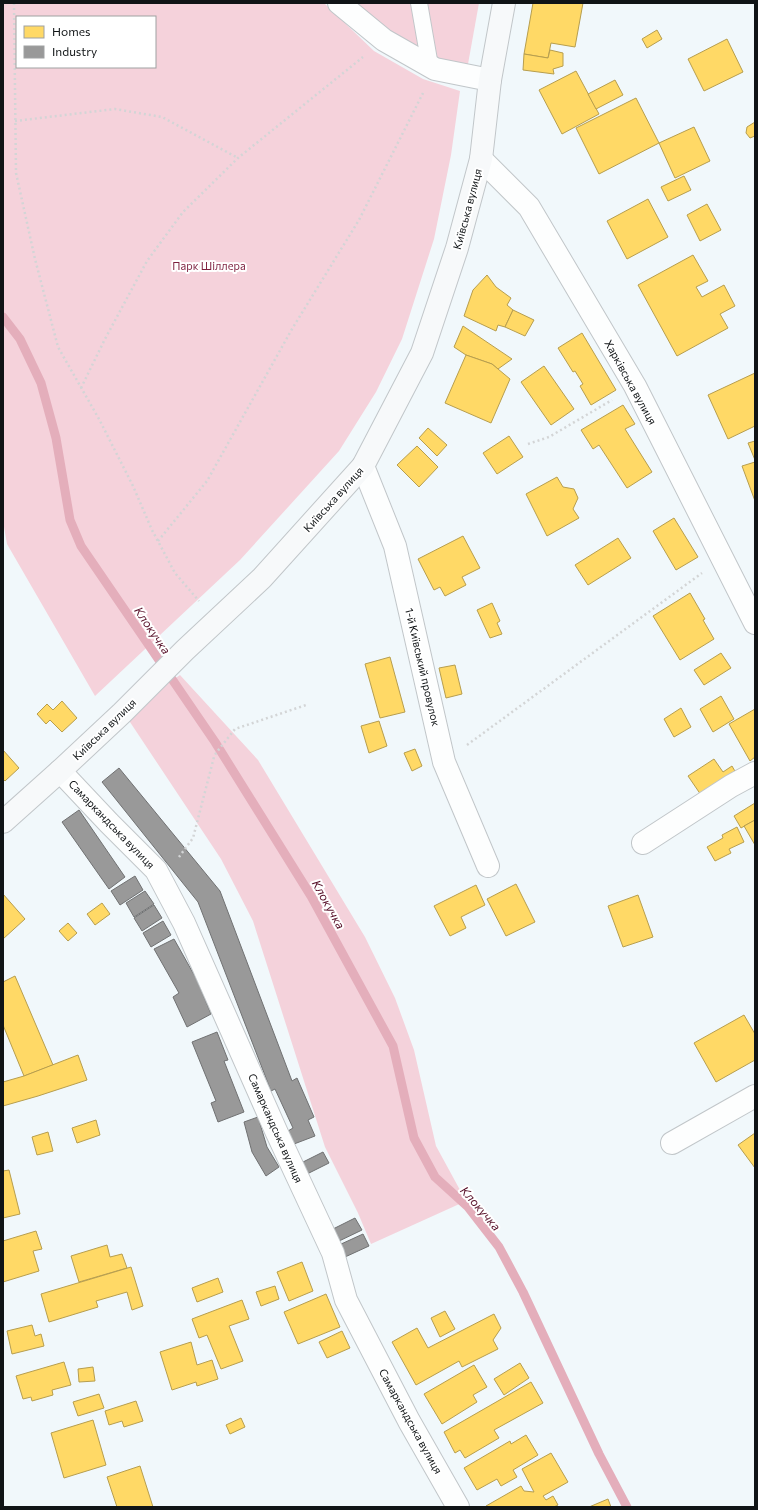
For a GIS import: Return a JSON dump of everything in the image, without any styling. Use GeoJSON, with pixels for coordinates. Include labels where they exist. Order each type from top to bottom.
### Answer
{"type":"FeatureCollection","features":[{"type":"Feature","properties":{"kind":"street"},"geometry":{"type":"LineString","coordinates":[[339,3],[384,40],[433,68],[490,80]]}},
{"type":"Feature","properties":{"kind":"street","name":"Київська вулиця"},"geometry":{"type":"LineString","coordinates":[[3,822],[122,713],[184,650],[262,578],[363,466],[422,353],[457,248],[481,159],[490,80],[504,3]]}},
{"type":"Feature","properties":{"kind":"street","name":"Харківська вулиця"},"geometry":{"type":"LineString","coordinates":[[481,159],[529,207],[635,386],[755,623]]}},
{"type":"Feature","properties":{"kind":"street","name":"1-й Київський провулок"},"geometry":{"type":"LineString","coordinates":[[363,466],[395,546],[444,762],[488,866]]}},
{"type":"Feature","properties":{"kind":"street","name":"Самаркандська вулиця"},"geometry":{"type":"LineString","coordinates":[[60,771],[156,870],[184,923],[333,1253],[346,1300],[409,1421],[458,1507]]}},
{"type":"Feature","properties":{"kind":"street"},"geometry":{"type":"LineString","coordinates":[[643,843],[731,786],[755,773]]}},
{"type":"Feature","properties":{"kind":"street"},"geometry":{"type":"LineString","coordinates":[[672,1142],[755,1096]]}},
{"type":"Feature","properties":{"kind":"lane"},"geometry":{"type":"LineString","coordinates":[[419,3],[433,68]]}},
{"type":"Feature","properties":{"kind":"path"},"geometry":{"type":"LineString","coordinates":[[14,3],[16,172],[35,258],[58,346],[103,426],[175,573],[200,602]]}},
{"type":"Feature","properties":{"kind":"path"},"geometry":{"type":"LineString","coordinates":[[82,388],[105,339],[148,261],[183,212],[238,158],[384,40]]}},
{"type":"Feature","properties":{"kind":"path"},"geometry":{"type":"LineString","coordinates":[[158,541],[207,481],[292,329],[359,220],[433,68]]}},
{"type":"Feature","properties":{"kind":"path"},"geometry":{"type":"LineString","coordinates":[[16,121],[115,109],[162,116],[238,158]]}},
{"type":"Feature","properties":{"kind":"path"},"geometry":{"type":"LineString","coordinates":[[528,444],[550,437],[635,386]]}},
{"type":"Feature","properties":{"kind":"path"},"geometry":{"type":"LineString","coordinates":[[444,762],[722,558]]}},
{"type":"Feature","properties":{"kind":"path"},"geometry":{"type":"LineString","coordinates":[[156,870],[179,857],[194,838],[216,753],[235,729],[306,705]]}},
{"type":"Feature","properties":{"kind":"green space","name":"Парк Шіллера"},"geometry":{"type":"Polygon","coordinates":[[[3,3],[324,3],[374,51],[423,79],[460,91],[451,155],[434,239],[402,339],[376,392],[339,451],[240,560],[95,696],[7,544],[3,521],[3,3]]]}},
{"type":"Feature","properties":{"kind":"green space"},"geometry":{"type":"Polygon","coordinates":[[[351,3],[479,3],[468,64],[439,59],[386,33],[351,3]]]}},
{"type":"Feature","properties":{"kind":"shaded area"},"geometry":{"type":"Polygon","coordinates":[[[180,675],[258,760],[365,937],[395,998],[414,1050],[436,1146],[466,1201],[371,1244],[358,1213],[325,1147],[253,921],[221,859],[124,713],[180,675]]]}},
{"type":"Feature","properties":{"kind":"building: Homes"},"geometry":{"type":"Polygon","coordinates":[[[533,3],[583,3],[575,47],[551,43],[548,58],[524,54],[533,3]]]}},
{"type":"Feature","properties":{"kind":"building: Homes"},"geometry":{"type":"Polygon","coordinates":[[[657,30],[662,39],[647,48],[642,39],[657,30]]]}},
{"type":"Feature","properties":{"kind":"building: Homes"},"geometry":{"type":"Polygon","coordinates":[[[727,39],[743,72],[704,91],[688,59],[727,39]]]}},
{"type":"Feature","properties":{"kind":"building: Homes"},"geometry":{"type":"Polygon","coordinates":[[[550,50],[563,53],[563,66],[553,69],[554,74],[523,70],[524,54],[548,58],[550,50]]]}},
{"type":"Feature","properties":{"kind":"building: Homes"},"geometry":{"type":"Polygon","coordinates":[[[576,71],[599,114],[562,134],[539,90],[576,71]]]}},
{"type":"Feature","properties":{"kind":"building: Homes"},"geometry":{"type":"Polygon","coordinates":[[[615,80],[623,95],[596,109],[588,94],[615,80]]]}},
{"type":"Feature","properties":{"kind":"building: Homes"},"geometry":{"type":"Polygon","coordinates":[[[636,98],[659,143],[599,174],[576,128],[636,98]]]}},
{"type":"Feature","properties":{"kind":"building: Homes"},"geometry":{"type":"Polygon","coordinates":[[[755,122],[755,136],[750,138],[746,133],[747,127],[755,122]]]}},
{"type":"Feature","properties":{"kind":"building: Homes"},"geometry":{"type":"Polygon","coordinates":[[[694,127],[710,161],[675,178],[659,143],[694,127]]]}},
{"type":"Feature","properties":{"kind":"building: Homes"},"geometry":{"type":"Polygon","coordinates":[[[684,176],[691,190],[668,201],[661,187],[684,176]]]}},
{"type":"Feature","properties":{"kind":"building: Homes"},"geometry":{"type":"Polygon","coordinates":[[[648,199],[668,237],[627,259],[607,221],[648,199]]]}},
{"type":"Feature","properties":{"kind":"building: Homes"},"geometry":{"type":"Polygon","coordinates":[[[707,204],[721,230],[700,241],[687,215],[707,204]]]}},
{"type":"Feature","properties":{"kind":"building: Homes"},"geometry":{"type":"Polygon","coordinates":[[[693,255],[708,281],[696,287],[702,297],[724,285],[735,306],[720,314],[728,328],[677,356],[638,285],[693,255]]]}},
{"type":"Feature","properties":{"kind":"building: Homes"},"geometry":{"type":"Polygon","coordinates":[[[487,275],[496,287],[511,298],[507,305],[513,310],[505,327],[498,325],[496,331],[464,316],[473,290],[487,275]]]}},
{"type":"Feature","properties":{"kind":"building: Homes"},"geometry":{"type":"Polygon","coordinates":[[[513,310],[534,320],[525,336],[505,327],[513,310]]]}},
{"type":"Feature","properties":{"kind":"building: Homes"},"geometry":{"type":"Polygon","coordinates":[[[463,326],[512,359],[498,369],[492,364],[466,355],[454,347],[463,326]]]}},
{"type":"Feature","properties":{"kind":"building: Homes"},"geometry":{"type":"Polygon","coordinates":[[[582,333],[616,390],[591,405],[580,386],[583,384],[575,371],[573,372],[558,348],[582,333]]]}},
{"type":"Feature","properties":{"kind":"building: Homes"},"geometry":{"type":"Polygon","coordinates":[[[466,355],[492,364],[510,379],[491,423],[445,403],[466,355]]]}},
{"type":"Feature","properties":{"kind":"building: Homes"},"geometry":{"type":"Polygon","coordinates":[[[544,366],[574,409],[551,425],[521,382],[544,366]]]}},
{"type":"Feature","properties":{"kind":"building: Homes"},"geometry":{"type":"Polygon","coordinates":[[[755,373],[755,426],[728,439],[708,395],[755,373]]]}},
{"type":"Feature","properties":{"kind":"building: Homes"},"geometry":{"type":"Polygon","coordinates":[[[623,405],[635,424],[625,429],[652,472],[627,488],[599,445],[593,449],[581,430],[623,405]]]}},
{"type":"Feature","properties":{"kind":"building: Homes"},"geometry":{"type":"Polygon","coordinates":[[[428,428],[447,445],[437,456],[419,438],[428,428]]]}},
{"type":"Feature","properties":{"kind":"building: Homes"},"geometry":{"type":"Polygon","coordinates":[[[509,436],[523,457],[497,474],[483,453],[509,436]]]}},
{"type":"Feature","properties":{"kind":"building: Homes"},"geometry":{"type":"Polygon","coordinates":[[[755,441],[755,460],[748,443],[755,441]]]}},
{"type":"Feature","properties":{"kind":"building: Homes"},"geometry":{"type":"Polygon","coordinates":[[[417,446],[438,467],[419,487],[397,465],[417,446]]]}},
{"type":"Feature","properties":{"kind":"building: Homes"},"geometry":{"type":"Polygon","coordinates":[[[755,462],[755,501],[742,466],[755,462]]]}},
{"type":"Feature","properties":{"kind":"building: Homes"},"geometry":{"type":"Polygon","coordinates":[[[557,477],[563,487],[574,489],[578,498],[573,509],[579,518],[547,536],[526,494],[557,477]]]}},
{"type":"Feature","properties":{"kind":"building: Homes"},"geometry":{"type":"Polygon","coordinates":[[[674,518],[698,557],[676,570],[653,531],[674,518]]]}},
{"type":"Feature","properties":{"kind":"building: Homes"},"geometry":{"type":"Polygon","coordinates":[[[463,536],[480,568],[462,577],[466,585],[445,596],[440,587],[434,590],[418,559],[463,536]]]}},
{"type":"Feature","properties":{"kind":"building: Homes"},"geometry":{"type":"Polygon","coordinates":[[[618,538],[631,558],[588,585],[575,565],[618,538]]]}},
{"type":"Feature","properties":{"kind":"building: Homes"},"geometry":{"type":"Polygon","coordinates":[[[690,593],[705,619],[703,620],[714,639],[680,660],[653,616],[690,593]]]}},
{"type":"Feature","properties":{"kind":"building: Homes"},"geometry":{"type":"Polygon","coordinates":[[[492,603],[500,621],[497,623],[502,634],[490,638],[477,610],[492,603]]]}},
{"type":"Feature","properties":{"kind":"building: Homes"},"geometry":{"type":"Polygon","coordinates":[[[721,653],[731,668],[704,685],[694,670],[721,653]]]}},
{"type":"Feature","properties":{"kind":"building: Homes"},"geometry":{"type":"Polygon","coordinates":[[[390,657],[405,712],[380,718],[365,664],[390,657]]]}},
{"type":"Feature","properties":{"kind":"building: Homes"},"geometry":{"type":"Polygon","coordinates":[[[455,665],[462,694],[446,698],[439,668],[455,665]]]}},
{"type":"Feature","properties":{"kind":"building: Homes"},"geometry":{"type":"Polygon","coordinates":[[[721,696],[734,719],[713,732],[700,709],[721,696]]]}},
{"type":"Feature","properties":{"kind":"building: Homes"},"geometry":{"type":"Polygon","coordinates":[[[62,701],[77,718],[62,732],[50,720],[46,724],[37,714],[47,704],[53,710],[62,701]]]}},
{"type":"Feature","properties":{"kind":"building: Homes"},"geometry":{"type":"Polygon","coordinates":[[[681,708],[691,727],[674,737],[664,719],[681,708]]]}},
{"type":"Feature","properties":{"kind":"building: Homes"},"geometry":{"type":"Polygon","coordinates":[[[755,709],[755,757],[750,761],[729,724],[755,709]]]}},
{"type":"Feature","properties":{"kind":"building: Homes"},"geometry":{"type":"Polygon","coordinates":[[[379,721],[387,746],[369,753],[361,726],[379,721]]]}},
{"type":"Feature","properties":{"kind":"building: Homes"},"geometry":{"type":"Polygon","coordinates":[[[415,749],[422,766],[412,771],[404,753],[415,749]]]}},
{"type":"Feature","properties":{"kind":"building: Homes"},"geometry":{"type":"Polygon","coordinates":[[[3,750],[19,768],[5,781],[3,779],[3,750]]]}},
{"type":"Feature","properties":{"kind":"building: Homes"},"geometry":{"type":"Polygon","coordinates":[[[714,759],[723,772],[732,766],[736,773],[701,795],[688,776],[714,759]]]}},
{"type":"Feature","properties":{"kind":"building: Homes"},"geometry":{"type":"Polygon","coordinates":[[[755,803],[755,820],[741,828],[734,816],[755,803]]]}},
{"type":"Feature","properties":{"kind":"building: Homes"},"geometry":{"type":"Polygon","coordinates":[[[755,820],[755,845],[744,826],[755,820]]]}},
{"type":"Feature","properties":{"kind":"building: Homes"},"geometry":{"type":"Polygon","coordinates":[[[737,827],[744,842],[729,849],[731,853],[715,861],[707,847],[723,838],[722,835],[737,827]]]}},
{"type":"Feature","properties":{"kind":"building: Homes"},"geometry":{"type":"Polygon","coordinates":[[[516,884],[535,922],[506,936],[487,899],[516,884]]]}},
{"type":"Feature","properties":{"kind":"building: Homes"},"geometry":{"type":"Polygon","coordinates":[[[476,885],[485,905],[461,917],[466,928],[450,936],[434,906],[476,885]]]}},
{"type":"Feature","properties":{"kind":"building: Homes"},"geometry":{"type":"Polygon","coordinates":[[[3,894],[25,919],[3,939],[3,894]]]}},
{"type":"Feature","properties":{"kind":"building: Homes"},"geometry":{"type":"Polygon","coordinates":[[[638,895],[653,937],[623,947],[608,906],[638,895]]]}},
{"type":"Feature","properties":{"kind":"building: Homes"},"geometry":{"type":"Polygon","coordinates":[[[102,903],[110,914],[95,925],[87,914],[102,903]]]}},
{"type":"Feature","properties":{"kind":"building: Homes"},"geometry":{"type":"Polygon","coordinates":[[[68,923],[77,933],[68,941],[59,931],[68,923]]]}},
{"type":"Feature","properties":{"kind":"building: Homes"},"geometry":{"type":"Polygon","coordinates":[[[15,976],[53,1065],[24,1076],[3,1025],[3,982],[15,976]]]}},
{"type":"Feature","properties":{"kind":"building: Homes"},"geometry":{"type":"Polygon","coordinates":[[[744,1015],[755,1034],[755,1060],[716,1082],[694,1043],[744,1015]]]}},
{"type":"Feature","properties":{"kind":"building: Homes"},"geometry":{"type":"Polygon","coordinates":[[[78,1055],[87,1080],[3,1106],[3,1082],[24,1076],[78,1055]]]}},
{"type":"Feature","properties":{"kind":"building: Homes"},"geometry":{"type":"Polygon","coordinates":[[[96,1120],[100,1135],[77,1143],[72,1128],[96,1120]]]}},
{"type":"Feature","properties":{"kind":"building: Homes"},"geometry":{"type":"Polygon","coordinates":[[[48,1132],[53,1151],[37,1155],[32,1137],[48,1132]]]}},
{"type":"Feature","properties":{"kind":"building: Homes"},"geometry":{"type":"Polygon","coordinates":[[[755,1133],[755,1168],[738,1145],[755,1133]]]}},
{"type":"Feature","properties":{"kind":"building: Homes"},"geometry":{"type":"Polygon","coordinates":[[[9,1170],[20,1214],[3,1218],[3,1171],[9,1170]]]}},
{"type":"Feature","properties":{"kind":"building: Homes"},"geometry":{"type":"Polygon","coordinates":[[[36,1231],[42,1249],[33,1251],[39,1271],[3,1282],[3,1241],[36,1231]]]}},
{"type":"Feature","properties":{"kind":"building: Homes"},"geometry":{"type":"Polygon","coordinates":[[[107,1245],[110,1257],[122,1254],[127,1268],[79,1282],[71,1256],[107,1245]]]}},
{"type":"Feature","properties":{"kind":"building: Homes"},"geometry":{"type":"Polygon","coordinates":[[[302,1262],[313,1291],[289,1301],[277,1272],[302,1262]]]}},
{"type":"Feature","properties":{"kind":"building: Homes"},"geometry":{"type":"Polygon","coordinates":[[[131,1267],[143,1306],[132,1310],[127,1292],[96,1301],[98,1307],[49,1322],[41,1294],[131,1267]]]}},
{"type":"Feature","properties":{"kind":"building: Homes"},"geometry":{"type":"Polygon","coordinates":[[[218,1278],[223,1292],[197,1302],[192,1288],[218,1278]]]}},
{"type":"Feature","properties":{"kind":"building: Homes"},"geometry":{"type":"Polygon","coordinates":[[[275,1286],[279,1299],[261,1306],[256,1292],[275,1286]]]}},
{"type":"Feature","properties":{"kind":"building: Homes"},"geometry":{"type":"Polygon","coordinates":[[[326,1294],[340,1327],[298,1344],[284,1312],[326,1294]]]}},
{"type":"Feature","properties":{"kind":"building: Homes"},"geometry":{"type":"Polygon","coordinates":[[[242,1300],[249,1319],[229,1326],[243,1361],[221,1369],[207,1335],[199,1338],[192,1319],[242,1300]]]}},
{"type":"Feature","properties":{"kind":"building: Homes"},"geometry":{"type":"Polygon","coordinates":[[[445,1311],[455,1329],[440,1337],[431,1318],[445,1311]]]}},
{"type":"Feature","properties":{"kind":"building: Homes"},"geometry":{"type":"Polygon","coordinates":[[[494,1314],[501,1328],[493,1340],[498,1349],[462,1367],[459,1361],[416,1385],[392,1342],[417,1328],[428,1348],[494,1314]]]}},
{"type":"Feature","properties":{"kind":"building: Homes"},"geometry":{"type":"Polygon","coordinates":[[[32,1325],[35,1336],[41,1334],[44,1346],[12,1354],[7,1331],[32,1325]]]}},
{"type":"Feature","properties":{"kind":"building: Homes"},"geometry":{"type":"Polygon","coordinates":[[[342,1331],[350,1348],[327,1358],[319,1342],[342,1331]]]}},
{"type":"Feature","properties":{"kind":"building: Homes"},"geometry":{"type":"Polygon","coordinates":[[[191,1342],[197,1365],[212,1360],[218,1379],[197,1386],[196,1382],[172,1390],[160,1352],[191,1342]]]}},
{"type":"Feature","properties":{"kind":"building: Homes"},"geometry":{"type":"Polygon","coordinates":[[[64,1362],[71,1385],[52,1390],[53,1395],[32,1401],[31,1397],[23,1399],[16,1376],[64,1362]]]}},
{"type":"Feature","properties":{"kind":"building: Homes"},"geometry":{"type":"Polygon","coordinates":[[[520,1363],[529,1378],[504,1395],[494,1379],[520,1363]]]}},
{"type":"Feature","properties":{"kind":"building: Homes"},"geometry":{"type":"Polygon","coordinates":[[[474,1365],[487,1387],[473,1395],[477,1402],[442,1424],[424,1394],[474,1365]]]}},
{"type":"Feature","properties":{"kind":"building: Homes"},"geometry":{"type":"Polygon","coordinates":[[[93,1367],[95,1381],[79,1382],[78,1369],[93,1367]]]}},
{"type":"Feature","properties":{"kind":"building: Homes"},"geometry":{"type":"Polygon","coordinates":[[[531,1382],[543,1403],[494,1430],[499,1438],[465,1458],[460,1450],[455,1453],[444,1432],[531,1382]]]}},
{"type":"Feature","properties":{"kind":"building: Homes"},"geometry":{"type":"Polygon","coordinates":[[[99,1394],[104,1408],[78,1416],[73,1402],[99,1394]]]}},
{"type":"Feature","properties":{"kind":"building: Homes"},"geometry":{"type":"Polygon","coordinates":[[[136,1401],[143,1421],[124,1427],[122,1421],[109,1425],[105,1411],[136,1401]]]}},
{"type":"Feature","properties":{"kind":"building: Homes"},"geometry":{"type":"Polygon","coordinates":[[[241,1418],[245,1427],[230,1434],[226,1425],[241,1418]]]}},
{"type":"Feature","properties":{"kind":"building: Homes"},"geometry":{"type":"Polygon","coordinates":[[[93,1420],[106,1465],[64,1478],[51,1433],[93,1420]]]}},
{"type":"Feature","properties":{"kind":"building: Homes"},"geometry":{"type":"Polygon","coordinates":[[[526,1435],[538,1455],[513,1470],[517,1477],[501,1486],[497,1479],[477,1490],[464,1468],[510,1441],[511,1444],[526,1435]]]}},
{"type":"Feature","properties":{"kind":"building: Homes"},"geometry":{"type":"Polygon","coordinates":[[[551,1453],[568,1482],[543,1496],[546,1500],[553,1496],[558,1505],[554,1507],[486,1507],[521,1486],[524,1491],[534,1492],[522,1469],[551,1453]]]}},
{"type":"Feature","properties":{"kind":"building: Homes"},"geometry":{"type":"Polygon","coordinates":[[[140,1466],[153,1507],[117,1507],[107,1477],[140,1466]]]}},
{"type":"Feature","properties":{"kind":"building: Homes"},"geometry":{"type":"Polygon","coordinates":[[[608,1499],[611,1507],[589,1507],[608,1499]]]}},
{"type":"Feature","properties":{"kind":"building: Industry"},"geometry":{"type":"Polygon","coordinates":[[[119,768],[220,891],[292,1081],[297,1078],[314,1117],[308,1120],[315,1136],[294,1144],[288,1131],[293,1128],[275,1089],[271,1091],[198,902],[102,782],[119,768]]]}},
{"type":"Feature","properties":{"kind":"building: Industry"},"geometry":{"type":"Polygon","coordinates":[[[79,810],[125,877],[109,889],[62,822],[79,810]]]}},
{"type":"Feature","properties":{"kind":"building: Industry"},"geometry":{"type":"Polygon","coordinates":[[[135,876],[143,890],[120,905],[111,891],[135,876]]]}},
{"type":"Feature","properties":{"kind":"building: Industry"},"geometry":{"type":"Polygon","coordinates":[[[145,891],[154,904],[134,917],[126,903],[145,891]]]}},
{"type":"Feature","properties":{"kind":"building: Industry"},"geometry":{"type":"Polygon","coordinates":[[[154,905],[162,918],[142,931],[134,918],[154,905]]]}},
{"type":"Feature","properties":{"kind":"building: Industry"},"geometry":{"type":"Polygon","coordinates":[[[163,921],[171,935],[151,947],[143,933],[163,921]]]}},
{"type":"Feature","properties":{"kind":"building: Industry"},"geometry":{"type":"Polygon","coordinates":[[[174,939],[197,980],[211,1014],[187,1027],[173,997],[179,993],[154,949],[174,939]]]}},
{"type":"Feature","properties":{"kind":"building: Industry"},"geometry":{"type":"Polygon","coordinates":[[[217,1032],[228,1060],[224,1061],[244,1112],[218,1122],[211,1103],[216,1101],[192,1042],[217,1032]]]}},
{"type":"Feature","properties":{"kind":"building: Industry"},"geometry":{"type":"Polygon","coordinates":[[[258,1117],[267,1147],[279,1167],[266,1176],[252,1152],[244,1122],[258,1117]]]}},
{"type":"Feature","properties":{"kind":"building: Industry"},"geometry":{"type":"Polygon","coordinates":[[[323,1152],[329,1163],[305,1175],[299,1164],[323,1152]]]}},
{"type":"Feature","properties":{"kind":"building: Industry"},"geometry":{"type":"Polygon","coordinates":[[[355,1218],[362,1230],[337,1242],[331,1230],[355,1218]]]}},
{"type":"Feature","properties":{"kind":"building: Industry"},"geometry":{"type":"Polygon","coordinates":[[[363,1234],[369,1246],[345,1257],[339,1245],[363,1234]]]}},
{"type":"Feature","properties":{"kind":"waterway","name":"Клокучка"},"geometry":{"type":"LineString","coordinates":[[3,317],[20,339],[41,383],[56,438],[70,520],[81,546],[215,742],[311,896],[393,1046],[414,1138],[435,1177],[468,1207],[499,1247],[523,1292],[599,1454],[627,1507]]}}]}
